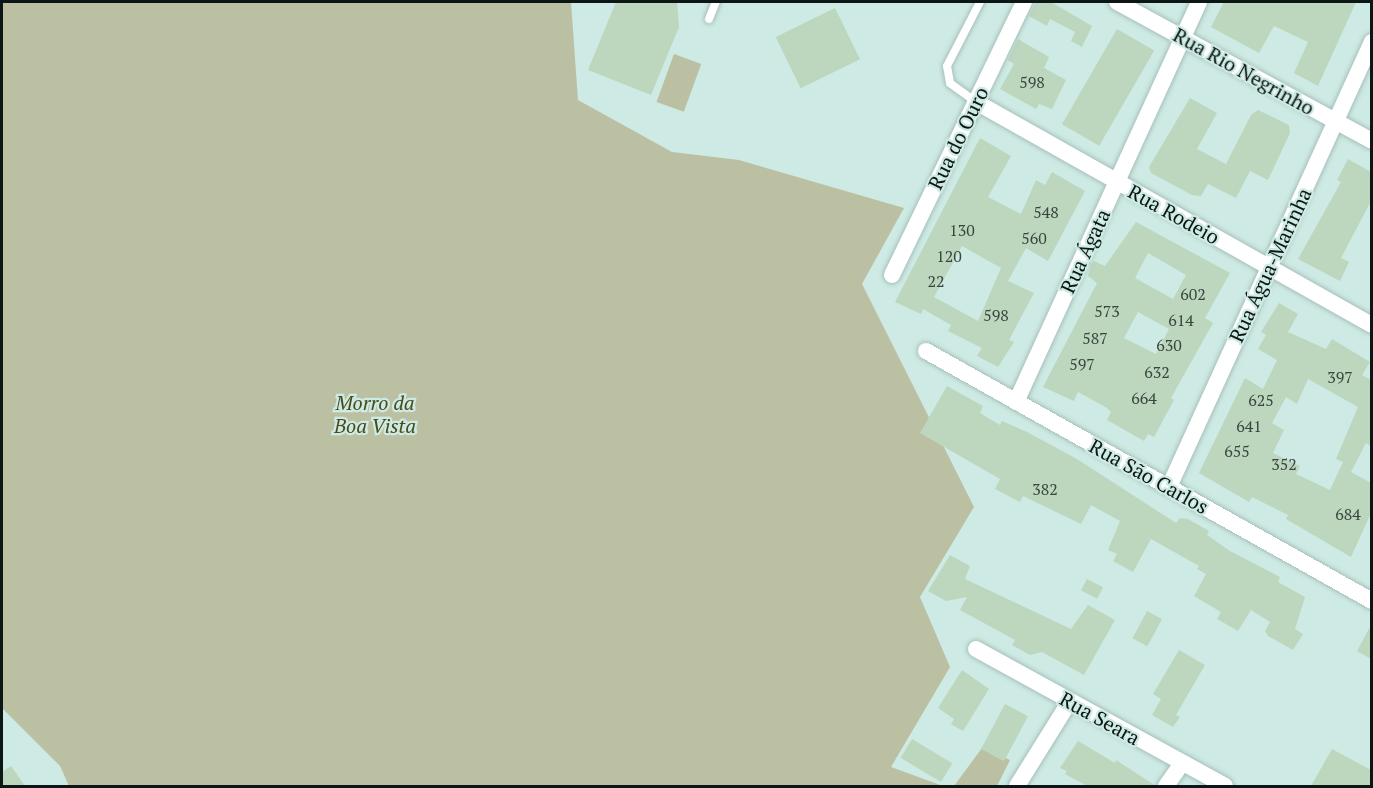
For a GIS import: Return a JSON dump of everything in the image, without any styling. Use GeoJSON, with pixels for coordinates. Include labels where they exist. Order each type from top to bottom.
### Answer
{"type":"FeatureCollection","features":[{"type":"Feature","properties":{"kind":"street","name":"Rua do Ouro"},"geometry":{"type":"LineString","coordinates":[[892,275],[1024,2]]}},
{"type":"Feature","properties":{"kind":"street","name":"Rua Rio Negrinho"},"geometry":{"type":"LineString","coordinates":[[1117,2],[1371,141]]}},
{"type":"Feature","properties":{"kind":"street","name":"Rua Ágata"},"geometry":{"type":"LineString","coordinates":[[1016,402],[1199,2]]}},
{"type":"Feature","properties":{"kind":"street","name":"Rua Água-Marinha"},"geometry":{"type":"LineString","coordinates":[[1168,487],[1371,42]]}},
{"type":"Feature","properties":{"kind":"street","name":"Rua Rodeio"},"geometry":{"type":"LineString","coordinates":[[976,102],[1371,325]]}},
{"type":"Feature","properties":{"kind":"street","name":"Rua São Carlos"},"geometry":{"type":"LineString","coordinates":[[926,351],[1168,487],[1370,596]]}},
{"type":"Feature","properties":{"kind":"street","name":"Rua Seara"},"geometry":{"type":"LineString","coordinates":[[976,649],[1225,786]]}},
{"type":"Feature","properties":{"kind":"street"},"geometry":{"type":"LineString","coordinates":[[1017,786],[1070,701]]}},
{"type":"Feature","properties":{"kind":"street"},"geometry":{"type":"LineString","coordinates":[[1166,786],[1182,763]]}},
{"type":"Feature","properties":{"kind":"lane"},"geometry":{"type":"LineString","coordinates":[[709,19],[716,2]]}},
{"type":"Feature","properties":{"kind":"lane"},"geometry":{"type":"LineString","coordinates":[[976,102],[950,83],[947,66],[980,2]]}},
{"type":"Feature","properties":{"kind":"green space","name":"Morro da Boa Vista"},"geometry":{"type":"Polygon","coordinates":[[[2,2],[571,2],[578,100],[672,152],[739,160],[904,208],[862,284],[974,507],[920,597],[950,667],[891,767],[943,786],[69,786],[60,766],[2,708],[2,2]]]}},
{"type":"Feature","properties":{"kind":"green space"},"geometry":{"type":"Polygon","coordinates":[[[674,54],[701,64],[684,112],[657,102],[674,54]]]}},
{"type":"Feature","properties":{"kind":"green space"},"geometry":{"type":"Polygon","coordinates":[[[982,748],[1010,760],[997,786],[954,786],[982,748]]]}},
{"type":"Feature","properties":{"kind":"building"},"geometry":{"type":"Polygon","coordinates":[[[616,2],[677,2],[679,27],[651,95],[588,70],[616,2]]]}},
{"type":"Feature","properties":{"kind":"building"},"geometry":{"type":"Polygon","coordinates":[[[1036,2],[1051,2],[1092,26],[1082,47],[1071,41],[1075,32],[1050,19],[1047,26],[1029,16],[1036,2]]]}},
{"type":"Feature","properties":{"kind":"building"},"geometry":{"type":"Polygon","coordinates":[[[1224,2],[1356,2],[1318,86],[1294,73],[1308,42],[1274,26],[1259,53],[1211,27],[1224,2]]]}},
{"type":"Feature","properties":{"kind":"building"},"geometry":{"type":"Polygon","coordinates":[[[835,8],[860,59],[801,88],[776,37],[835,8]]]}},
{"type":"Feature","properties":{"kind":"building"},"geometry":{"type":"Polygon","coordinates":[[[1117,29],[1154,50],[1099,146],[1062,124],[1117,29]]]}},
{"type":"Feature","properties":{"kind":"building"},"geometry":{"type":"Polygon","coordinates":[[[1018,39],[1049,57],[1044,68],[1066,80],[1052,109],[1039,104],[1036,109],[1000,89],[1014,64],[1008,60],[1018,39]]]}},
{"type":"Feature","properties":{"kind":"building"},"geometry":{"type":"Polygon","coordinates":[[[1190,98],[1217,113],[1197,149],[1226,164],[1251,115],[1258,110],[1289,125],[1290,133],[1268,180],[1250,171],[1236,198],[1208,184],[1201,196],[1192,195],[1151,173],[1149,167],[1190,98]]]}},
{"type":"Feature","properties":{"kind":"building"},"geometry":{"type":"Polygon","coordinates":[[[980,138],[1011,156],[988,197],[1021,214],[1036,180],[1045,185],[1052,172],[1085,191],[1048,261],[1026,248],[1008,281],[1034,293],[1009,340],[1014,342],[998,367],[977,356],[982,348],[948,331],[951,325],[923,309],[921,314],[895,302],[980,138]],[[962,246],[934,297],[978,321],[1001,268],[962,246]]]}},
{"type":"Feature","properties":{"kind":"building"},"geometry":{"type":"Polygon","coordinates":[[[1348,159],[1371,172],[1371,201],[1341,258],[1349,262],[1340,281],[1298,259],[1341,182],[1337,180],[1348,159]]]}},
{"type":"Feature","properties":{"kind":"building"},"geometry":{"type":"Polygon","coordinates":[[[1136,222],[1230,273],[1205,318],[1213,323],[1171,398],[1174,400],[1154,437],[1148,434],[1144,441],[1107,420],[1111,412],[1107,408],[1078,392],[1074,401],[1043,387],[1097,283],[1088,276],[1091,264],[1094,261],[1105,266],[1136,222]],[[1148,253],[1135,278],[1173,299],[1186,275],[1148,253]],[[1138,312],[1124,338],[1156,354],[1169,329],[1138,312]]]}},
{"type":"Feature","properties":{"kind":"building"},"geometry":{"type":"Polygon","coordinates":[[[1279,303],[1298,314],[1288,332],[1326,349],[1332,339],[1370,362],[1362,375],[1371,380],[1371,446],[1366,443],[1351,472],[1371,483],[1371,513],[1351,557],[1286,519],[1288,515],[1252,497],[1249,502],[1199,473],[1245,378],[1263,389],[1277,360],[1258,349],[1266,335],[1261,332],[1279,303]],[[1308,379],[1297,404],[1286,397],[1272,423],[1284,430],[1273,453],[1300,466],[1296,474],[1330,490],[1343,462],[1336,459],[1358,407],[1308,379]]]}},
{"type":"Feature","properties":{"kind":"building"},"geometry":{"type":"Polygon","coordinates":[[[947,386],[983,406],[980,413],[1000,425],[1002,421],[1027,432],[1077,459],[1176,523],[1180,518],[1188,519],[1209,531],[1207,535],[1230,551],[1280,577],[1278,582],[1305,597],[1295,629],[1303,634],[1293,650],[1268,636],[1265,631],[1270,622],[1251,610],[1238,631],[1217,619],[1221,612],[1194,596],[1206,574],[1197,569],[1199,566],[1151,539],[1133,572],[1113,561],[1117,554],[1108,550],[1120,521],[1091,505],[1081,524],[1023,496],[1020,502],[995,489],[1000,479],[920,433],[947,386]]]}},
{"type":"Feature","properties":{"kind":"building"},"geometry":{"type":"Polygon","coordinates":[[[950,555],[970,566],[965,579],[1071,629],[1088,605],[1115,620],[1084,675],[1042,652],[1030,655],[1012,645],[1015,640],[960,610],[967,597],[946,601],[928,591],[950,555]]]}},
{"type":"Feature","properties":{"kind":"building"},"geometry":{"type":"Polygon","coordinates":[[[1087,579],[1103,587],[1097,599],[1081,591],[1087,579]]]}},
{"type":"Feature","properties":{"kind":"building"},"geometry":{"type":"Polygon","coordinates":[[[1147,611],[1162,619],[1147,646],[1132,638],[1147,611]]]}},
{"type":"Feature","properties":{"kind":"building"},"geometry":{"type":"Polygon","coordinates":[[[1371,625],[1371,659],[1357,651],[1371,625]]]}},
{"type":"Feature","properties":{"kind":"building"},"geometry":{"type":"Polygon","coordinates":[[[1179,650],[1205,665],[1176,715],[1180,717],[1173,727],[1152,715],[1161,699],[1153,694],[1179,650]]]}},
{"type":"Feature","properties":{"kind":"building"},"geometry":{"type":"Polygon","coordinates":[[[962,670],[989,689],[963,731],[951,724],[954,719],[938,708],[962,670]]]}},
{"type":"Feature","properties":{"kind":"building"},"geometry":{"type":"Polygon","coordinates":[[[1005,704],[1028,716],[1004,761],[981,749],[1005,704]]]}},
{"type":"Feature","properties":{"kind":"building"},"geometry":{"type":"Polygon","coordinates":[[[912,739],[952,763],[941,782],[901,758],[912,739]]]}},
{"type":"Feature","properties":{"kind":"building"},"geometry":{"type":"Polygon","coordinates":[[[1078,741],[1115,763],[1116,760],[1156,786],[1087,786],[1065,774],[1067,771],[1060,768],[1078,741]]]}},
{"type":"Feature","properties":{"kind":"building"},"geometry":{"type":"Polygon","coordinates":[[[1332,749],[1371,770],[1371,786],[1311,786],[1332,749]]]}},
{"type":"Feature","properties":{"kind":"building"},"geometry":{"type":"Polygon","coordinates":[[[11,766],[25,786],[2,786],[2,772],[11,766]]]}}]}
